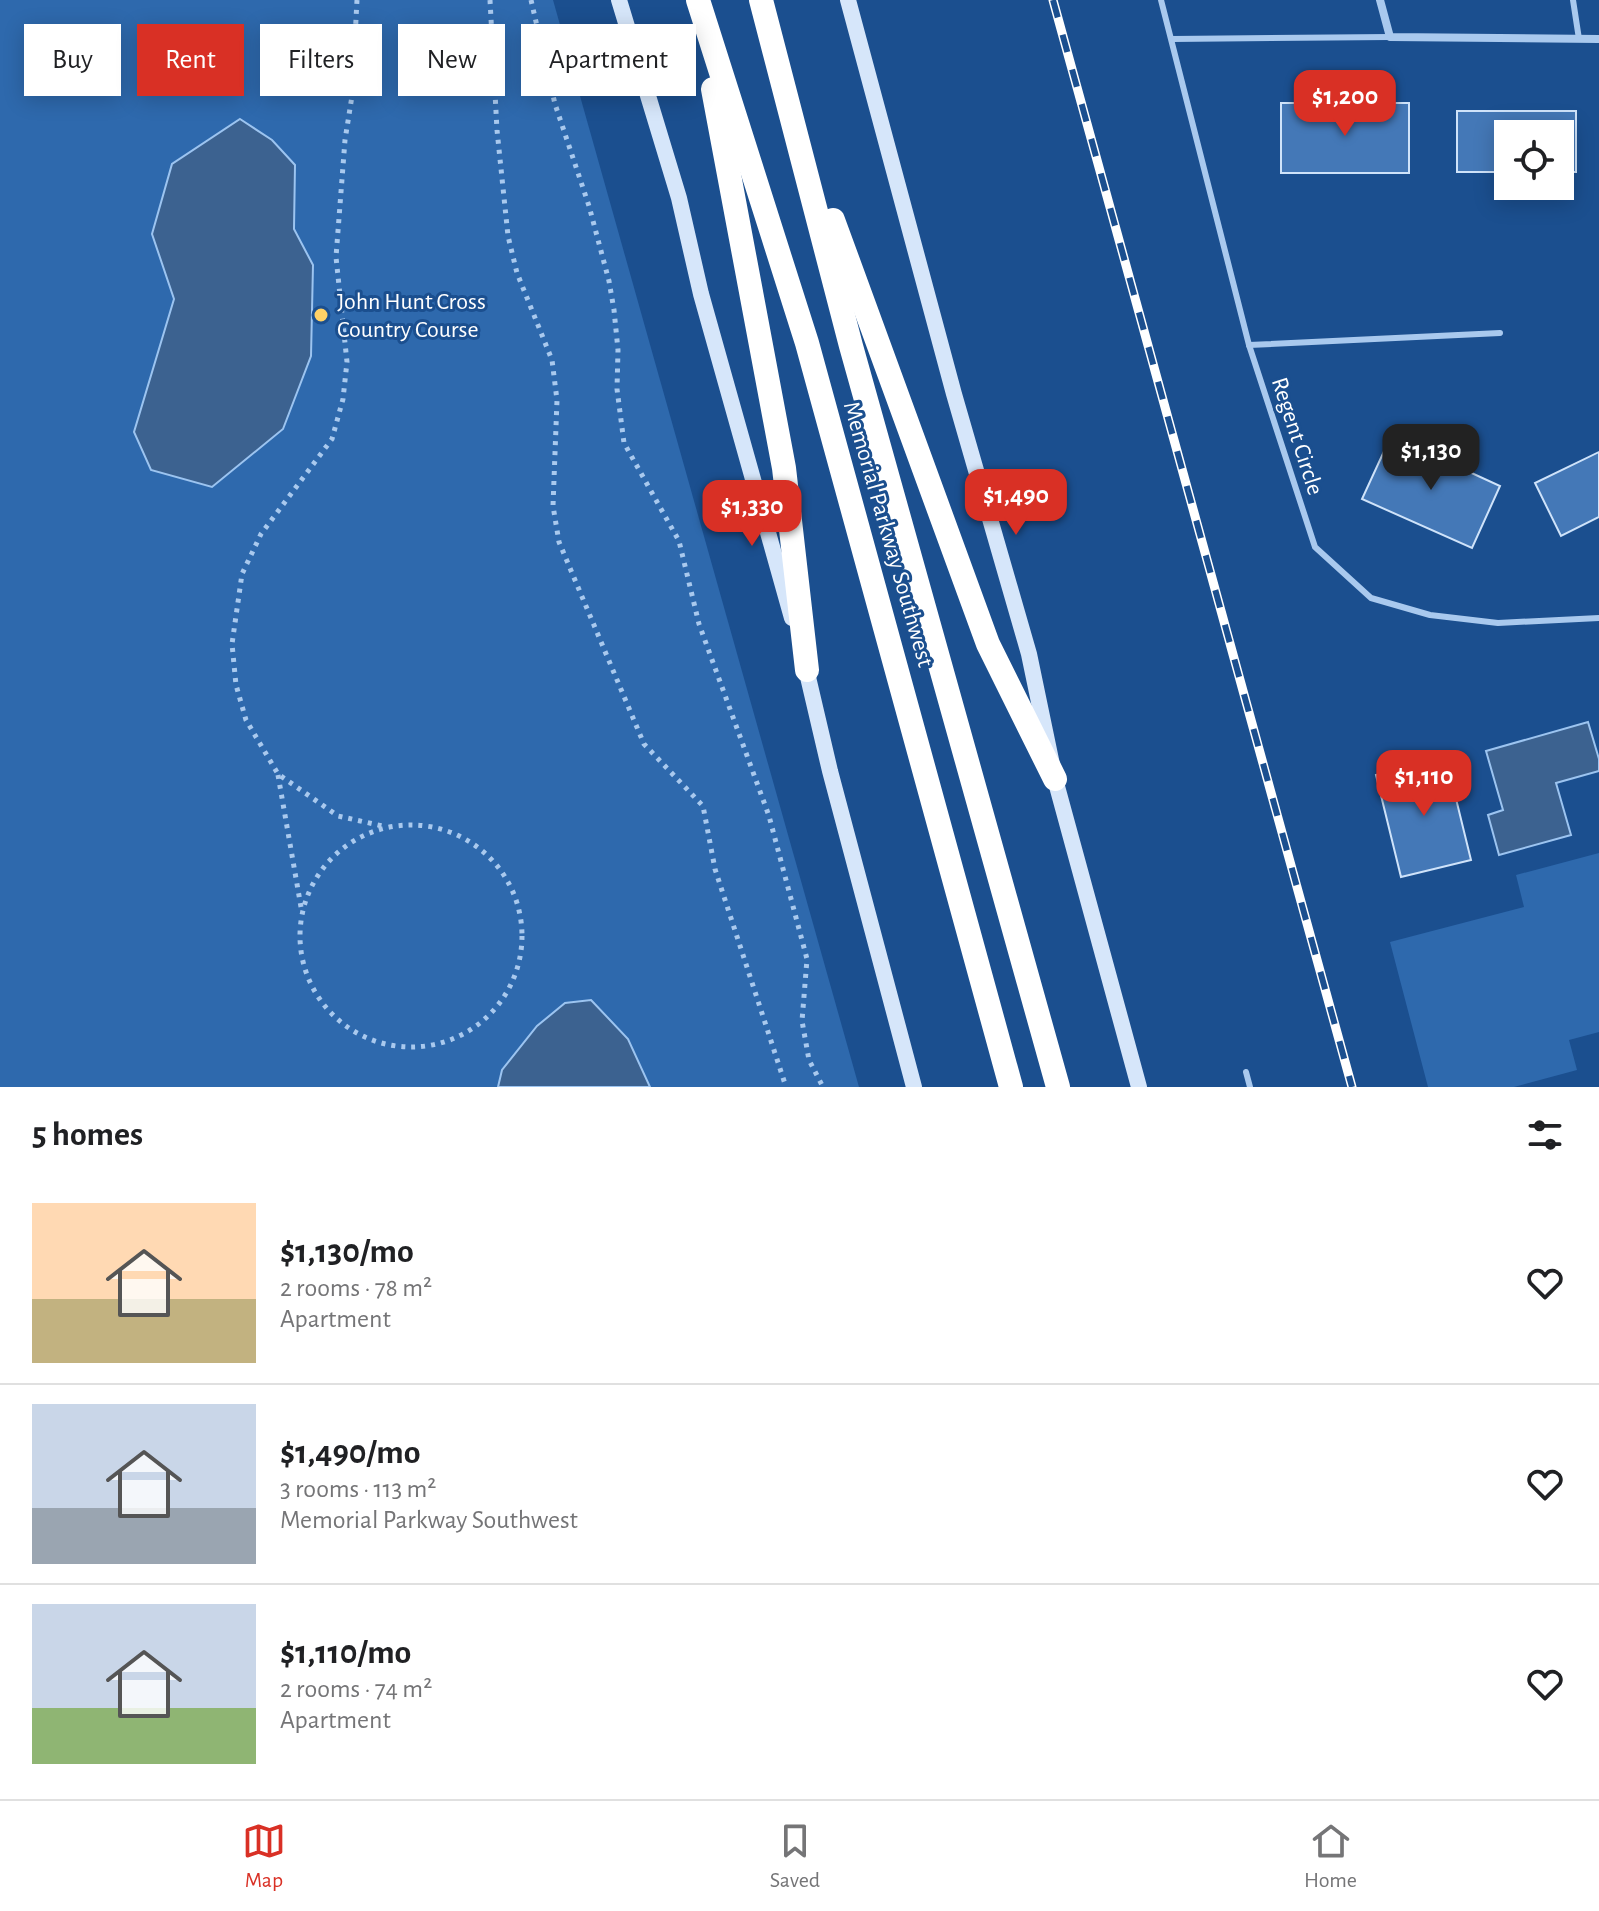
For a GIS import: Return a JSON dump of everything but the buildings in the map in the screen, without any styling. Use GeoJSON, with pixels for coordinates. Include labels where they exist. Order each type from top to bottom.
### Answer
{"type":"FeatureCollection","features":[{"type":"Feature","properties":{"kind":"highway"},"geometry":{"type":"LineString","coordinates":[[697,0],[784,468],[807,670]]}},
{"type":"Feature","properties":{"kind":"highway","name":"Memorial Parkway Southwest"},"geometry":{"type":"LineString","coordinates":[[697,0],[807,343],[1011,1087]]}},
{"type":"Feature","properties":{"kind":"highway","name":"Memorial Parkway Southwest"},"geometry":{"type":"LineString","coordinates":[[761,0],[851,346],[1058,1087]]}},
{"type":"Feature","properties":{"kind":"highway"},"geometry":{"type":"LineString","coordinates":[[783,83],[988,644],[1055,779]]}},
{"type":"Feature","properties":{"kind":"main road"},"geometry":{"type":"LineString","coordinates":[[619,0],[679,198],[701,294],[807,670],[830,771],[914,1087]]}},
{"type":"Feature","properties":{"kind":"main road"},"geometry":{"type":"LineString","coordinates":[[848,0],[954,394],[1029,654],[1055,779],[1139,1087]]}},
{"type":"Feature","properties":{"kind":"street"},"geometry":{"type":"LineString","coordinates":[[1380,0],[1390,37],[1599,39]]}},
{"type":"Feature","properties":{"kind":"lane","name":"Regent Circle"},"geometry":{"type":"LineString","coordinates":[[1161,0],[1249,345],[1315,547],[1371,598],[1430,615],[1498,623],[1599,618]]}},
{"type":"Feature","properties":{"kind":"lane"},"geometry":{"type":"LineString","coordinates":[[1573,0],[1579,39]]}},
{"type":"Feature","properties":{"kind":"lane"},"geometry":{"type":"LineString","coordinates":[[1172,39],[1390,37]]}},
{"type":"Feature","properties":{"kind":"lane"},"geometry":{"type":"LineString","coordinates":[[1249,345],[1500,333]]}},
{"type":"Feature","properties":{"kind":"lane"},"geometry":{"type":"LineString","coordinates":[[1246,1072],[1250,1087]]}},
{"type":"Feature","properties":{"kind":"path"},"geometry":{"type":"LineString","coordinates":[[301,908],[320,871],[350,843],[387,827],[413,824],[439,828],[464,837],[486,852],[503,872],[516,895],[523,920],[523,947],[518,972],[506,996],[490,1016],[469,1032],[431,1045],[392,1046],[367,1038],[344,1025],[325,1007],[311,985],[302,960],[299,934],[301,908],[278,774],[246,720],[236,685],[232,644],[242,574],[261,534],[332,439],[343,399],[347,362],[336,257],[345,140],[352,96],[357,0]]}},
{"type":"Feature","properties":{"kind":"path"},"geometry":{"type":"LineString","coordinates":[[490,0],[497,130],[508,236],[517,273],[552,360],[557,400],[553,506],[559,542],[644,744],[703,806],[715,869],[786,1087]]}},
{"type":"Feature","properties":{"kind":"path"},"geometry":{"type":"LineString","coordinates":[[531,0],[555,104],[589,206],[609,281],[618,350],[617,389],[624,443],[679,541],[699,624],[769,816],[807,959],[802,1021],[809,1060],[823,1087]]}},
{"type":"Feature","properties":{"kind":"path"},"geometry":{"type":"LineString","coordinates":[[278,774],[338,816],[387,827]]}},
{"type":"Feature","properties":{"kind":"shaded area","name":"John Hunt Cross Country Course"},"geometry":{"type":"Polygon","coordinates":[[[0,0],[553,0],[560,24],[521,24],[521,96],[580,96],[859,1087],[0,1087],[0,0]]]}},
{"type":"Feature","properties":{"kind":"shaded area"},"geometry":{"type":"Polygon","coordinates":[[[240,119],[272,140],[295,165],[294,229],[313,265],[311,356],[283,429],[212,487],[151,470],[134,432],[174,299],[152,234],[172,164],[240,119]]]}},
{"type":"Feature","properties":{"kind":"shaded area"},"geometry":{"type":"Polygon","coordinates":[[[1588,722],[1599,759],[1599,771],[1556,783],[1571,835],[1499,855],[1488,815],[1503,810],[1486,751],[1588,722]]]}},
{"type":"Feature","properties":{"kind":"shaded area"},"geometry":{"type":"Polygon","coordinates":[[[1599,853],[1599,1032],[1569,1040],[1577,1070],[1514,1087],[1428,1087],[1390,942],[1524,907],[1516,875],[1599,853]]]}},
{"type":"Feature","properties":{"kind":"shaded area"},"geometry":{"type":"Polygon","coordinates":[[[591,1000],[628,1039],[650,1087],[498,1087],[502,1070],[537,1026],[565,1003],[591,1000]]]}},
{"type":"Feature","properties":{"kind":"railway"},"geometry":{"type":"LineString","coordinates":[[1053,0],[1352,1087]]}},
{"type":"Feature","properties":{"kind":"place","name":"John Hunt Cross Country Course"},"geometry":{"type":"Point","coordinates":[321,315]}}]}
